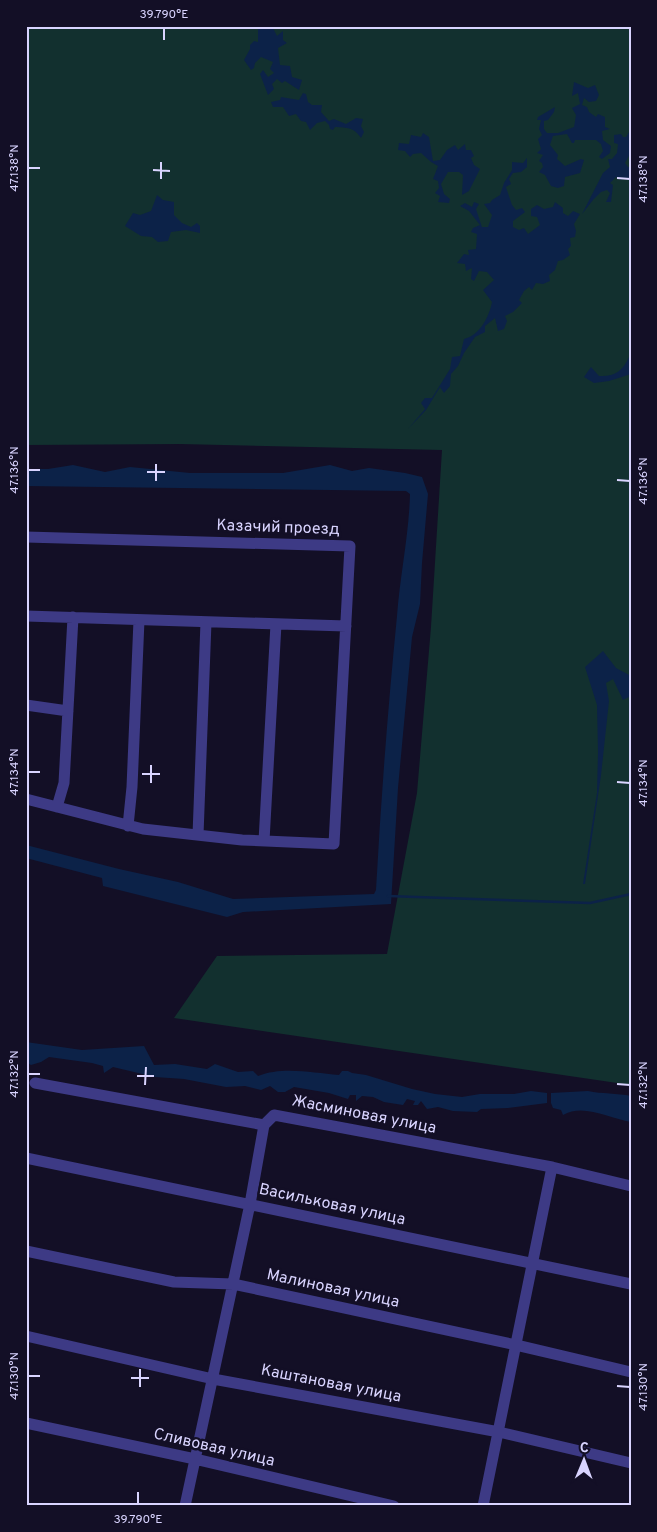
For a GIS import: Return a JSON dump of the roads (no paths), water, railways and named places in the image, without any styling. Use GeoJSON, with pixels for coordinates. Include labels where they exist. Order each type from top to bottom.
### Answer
{"type":"FeatureCollection","features":[{"type":"Feature","properties":{"kind":"street","name":"Казачий проезд"},"geometry":{"type":"LineString","coordinates":[[26,537],[350,546],[334,844],[264,841]]}},
{"type":"Feature","properties":{"kind":"street"},"geometry":{"type":"LineString","coordinates":[[26,616],[346,626]]}},
{"type":"Feature","properties":{"kind":"street"},"geometry":{"type":"LineString","coordinates":[[57,807],[64,783],[73,618]]}},
{"type":"Feature","properties":{"kind":"street"},"geometry":{"type":"LineString","coordinates":[[128,826],[132,787],[139,620]]}},
{"type":"Feature","properties":{"kind":"street"},"geometry":{"type":"LineString","coordinates":[[198,835],[206,622]]}},
{"type":"Feature","properties":{"kind":"street"},"geometry":{"type":"LineString","coordinates":[[26,799],[128,826],[264,841],[276,624]]}},
{"type":"Feature","properties":{"kind":"street"},"geometry":{"type":"LineString","coordinates":[[26,705],[68,711]]}},
{"type":"Feature","properties":{"kind":"street"},"geometry":{"type":"LineString","coordinates":[[35,1083],[264,1125],[250,1204],[185,1506]]}},
{"type":"Feature","properties":{"kind":"street","name":"Жасминовая улица"},"geometry":{"type":"LineString","coordinates":[[264,1125],[274,1115],[552,1167],[631,1186]]}},
{"type":"Feature","properties":{"kind":"street","name":"Васильковая улица"},"geometry":{"type":"LineString","coordinates":[[26,1158],[631,1284]]}},
{"type":"Feature","properties":{"kind":"street"},"geometry":{"type":"LineString","coordinates":[[482,1506],[499,1432],[552,1167]]}},
{"type":"Feature","properties":{"kind":"street","name":"Малиновая улица"},"geometry":{"type":"LineString","coordinates":[[26,1251],[174,1282],[233,1284],[516,1345],[631,1372]]}},
{"type":"Feature","properties":{"kind":"street","name":"Каштановая улица"},"geometry":{"type":"LineString","coordinates":[[26,1336],[213,1378],[499,1432],[631,1463]]}},
{"type":"Feature","properties":{"kind":"street","name":"Сливовая улица"},"geometry":{"type":"LineString","coordinates":[[26,1424],[195,1459],[394,1506]]}},
{"type":"Feature","properties":{"kind":"water"},"geometry":{"type":"Polygon","coordinates":[[[258,26],[272,26],[277,36],[283,31],[283,40],[287,43],[278,48],[280,65],[290,66],[292,77],[302,80],[299,90],[285,81],[282,83],[277,79],[272,84],[274,89],[268,95],[260,74],[263,70],[268,77],[274,73],[270,69],[273,62],[261,57],[251,70],[244,60],[250,45],[254,41],[258,42],[258,26]]]}},
{"type":"Feature","properties":{"kind":"water"},"geometry":{"type":"Polygon","coordinates":[[[574,82],[588,88],[595,85],[599,95],[596,101],[589,102],[584,98],[582,105],[587,107],[589,112],[596,117],[598,114],[605,117],[605,127],[610,129],[602,131],[603,140],[611,146],[610,153],[602,159],[599,157],[603,151],[601,144],[596,140],[575,140],[572,143],[567,134],[553,136],[550,145],[558,155],[557,159],[565,166],[581,159],[584,160],[580,173],[565,177],[564,186],[558,188],[551,186],[545,175],[539,172],[543,167],[539,161],[543,155],[537,153],[541,149],[538,139],[542,135],[539,129],[541,120],[537,120],[538,117],[555,107],[548,120],[544,121],[544,129],[547,133],[558,133],[574,127],[576,115],[572,108],[580,104],[578,93],[572,96],[574,82]]]}},
{"type":"Feature","properties":{"kind":"water"},"geometry":{"type":"Polygon","coordinates":[[[303,93],[306,94],[308,102],[312,105],[322,105],[321,112],[329,121],[334,119],[346,124],[356,118],[363,119],[361,126],[364,132],[361,138],[350,129],[335,127],[333,130],[330,129],[325,121],[317,123],[310,130],[306,122],[301,121],[296,114],[289,116],[283,107],[273,107],[271,102],[280,100],[281,97],[299,100],[303,93]]]}},
{"type":"Feature","properties":{"kind":"water"},"geometry":{"type":"Polygon","coordinates":[[[631,129],[631,152],[625,163],[628,167],[631,167],[631,184],[629,180],[623,178],[621,180],[616,177],[610,183],[613,185],[611,202],[606,202],[610,193],[607,190],[601,192],[582,214],[603,173],[610,167],[608,159],[612,159],[617,153],[618,144],[614,143],[614,135],[621,134],[623,137],[626,137],[631,129]]]}},
{"type":"Feature","properties":{"kind":"water"},"geometry":{"type":"Polygon","coordinates":[[[423,133],[429,137],[433,161],[440,160],[447,150],[455,145],[458,150],[465,144],[466,150],[471,150],[474,156],[471,158],[474,165],[480,169],[469,191],[462,195],[463,175],[459,172],[448,172],[441,184],[444,194],[450,199],[449,203],[438,202],[440,196],[435,193],[439,188],[438,181],[433,179],[438,166],[421,153],[413,154],[410,157],[405,151],[398,150],[399,143],[409,144],[411,135],[421,137],[423,133]]]}},
{"type":"Feature","properties":{"kind":"water"},"geometry":{"type":"Polygon","coordinates":[[[527,158],[527,167],[521,172],[513,173],[509,179],[511,184],[506,187],[512,205],[516,210],[522,208],[525,212],[513,221],[513,227],[519,230],[524,228],[528,234],[540,225],[537,217],[531,216],[531,209],[537,205],[544,209],[553,207],[555,202],[563,208],[563,213],[568,216],[573,211],[580,214],[574,224],[575,237],[570,238],[571,246],[568,249],[570,255],[558,261],[555,270],[549,275],[550,281],[543,284],[536,283],[532,290],[529,287],[524,291],[519,300],[522,303],[513,312],[505,316],[507,321],[504,329],[498,331],[495,318],[485,326],[485,332],[475,337],[458,366],[451,374],[450,386],[444,393],[440,387],[426,410],[408,429],[425,409],[421,403],[425,398],[432,398],[450,369],[452,357],[460,356],[464,339],[475,334],[483,325],[489,314],[492,302],[483,290],[494,280],[487,272],[479,271],[474,281],[471,279],[472,268],[466,271],[465,264],[457,263],[464,254],[469,255],[468,250],[476,249],[477,234],[471,232],[473,228],[480,225],[469,211],[460,206],[465,203],[472,207],[474,202],[479,204],[476,209],[482,227],[488,227],[492,215],[484,204],[490,203],[500,195],[504,183],[512,170],[512,162],[523,163],[527,158]]]}},
{"type":"Feature","properties":{"kind":"water"},"geometry":{"type":"Polygon","coordinates":[[[157,195],[163,200],[174,202],[174,215],[182,223],[191,227],[197,223],[200,226],[200,233],[186,230],[171,232],[168,241],[158,242],[152,237],[141,236],[125,226],[133,213],[140,215],[151,211],[157,195]]]}},
{"type":"Feature","properties":{"kind":"water"},"geometry":{"type":"Polygon","coordinates":[[[629,357],[631,358],[631,374],[609,381],[594,383],[584,377],[591,367],[599,376],[614,374],[624,366],[629,357]]]}},
{"type":"Feature","properties":{"kind":"water"},"geometry":{"type":"Polygon","coordinates":[[[73,465],[105,472],[130,467],[190,473],[283,473],[330,465],[352,471],[369,468],[422,477],[428,494],[420,604],[412,637],[398,788],[391,904],[243,912],[227,917],[103,886],[102,878],[26,858],[26,845],[178,882],[233,899],[374,894],[376,890],[382,787],[398,601],[410,494],[406,491],[26,486],[26,469],[48,469],[73,465]]]}},
{"type":"Feature","properties":{"kind":"water"},"geometry":{"type":"Polygon","coordinates":[[[603,651],[616,668],[631,676],[631,696],[623,700],[613,679],[606,683],[609,701],[601,775],[585,884],[583,884],[597,793],[598,752],[597,705],[585,667],[603,651]]]}},
{"type":"Feature","properties":{"kind":"water"},"geometry":{"type":"Polygon","coordinates":[[[26,1042],[82,1050],[144,1046],[154,1065],[175,1064],[207,1069],[215,1064],[238,1072],[253,1071],[258,1076],[278,1071],[339,1075],[342,1071],[348,1071],[412,1089],[462,1097],[480,1094],[514,1094],[531,1091],[547,1093],[547,1103],[481,1109],[477,1112],[453,1111],[438,1107],[427,1109],[421,1101],[418,1105],[413,1105],[415,1101],[407,1099],[403,1105],[362,1096],[356,1101],[356,1095],[350,1095],[348,1099],[329,1093],[294,1087],[285,1092],[278,1092],[270,1086],[261,1090],[245,1086],[226,1087],[184,1079],[155,1077],[113,1067],[104,1073],[103,1066],[49,1057],[31,1065],[26,1062],[26,1042]]]}},
{"type":"Feature","properties":{"kind":"water"},"geometry":{"type":"Polygon","coordinates":[[[588,1091],[631,1096],[631,1122],[596,1112],[579,1110],[563,1115],[561,1110],[553,1108],[551,1093],[588,1091]]]}},
{"type":"Feature","properties":{"kind":"waterway"},"geometry":{"type":"LineString","coordinates":[[388,896],[590,903],[631,894]]}}]}
